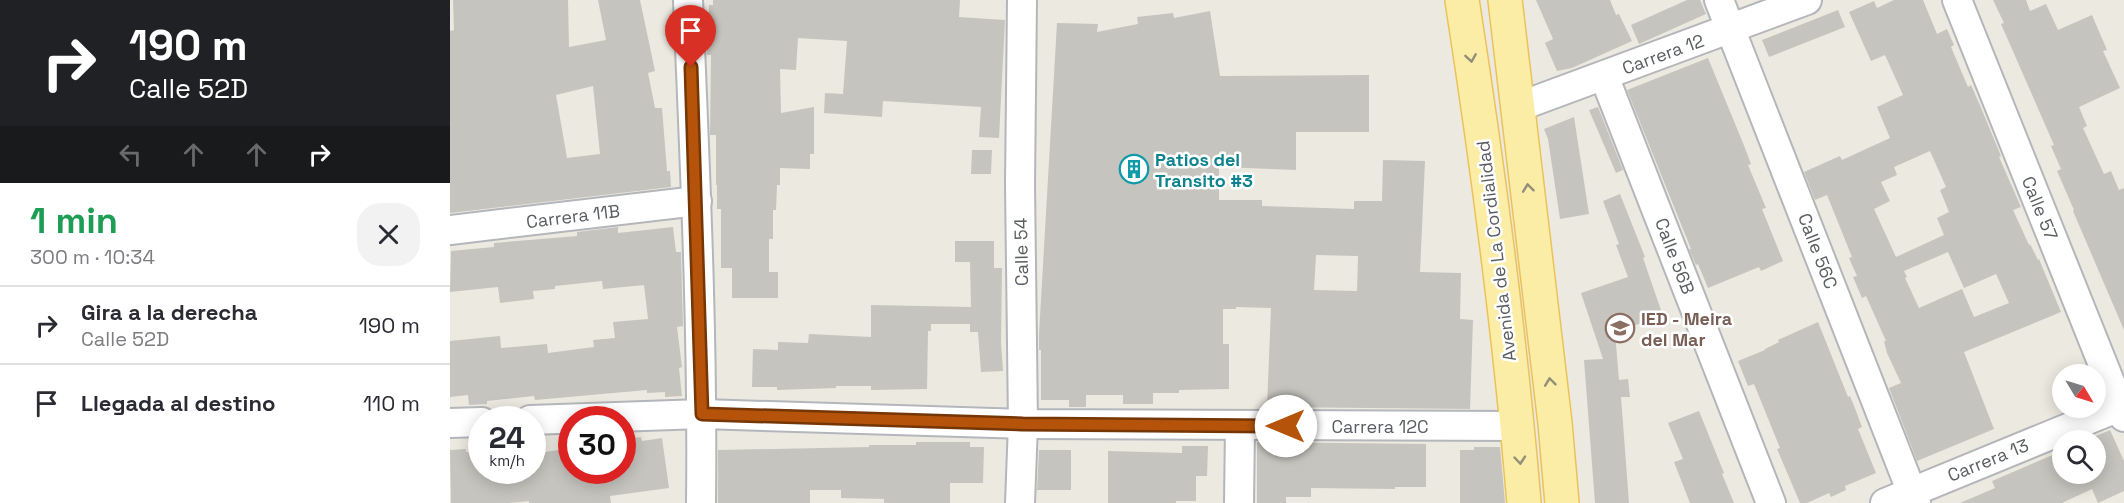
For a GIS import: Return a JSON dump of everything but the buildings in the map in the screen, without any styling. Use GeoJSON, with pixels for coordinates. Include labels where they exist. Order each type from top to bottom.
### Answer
{"type":"FeatureCollection","features":[{"type":"Feature","properties":{"kind":"main road","name":"Avenida de La Cordialidad"},"geometry":{"type":"LineString","coordinates":[[1462,0],[1480,119],[1518,426],[1524,503]]}},
{"type":"Feature","properties":{"kind":"main road"},"geometry":{"type":"LineString","coordinates":[[1505,0],[1562,503]]}},
{"type":"Feature","properties":{"kind":"street"},"geometry":{"type":"LineString","coordinates":[[688,0],[697,201],[702,414],[701,503]]}},
{"type":"Feature","properties":{"kind":"street","name":"Calle 54"},"geometry":{"type":"LineString","coordinates":[[1020,503],[1023,424],[1020,184],[1022,0]]}},
{"type":"Feature","properties":{"kind":"street","name":"Calle 56C"},"geometry":{"type":"LineString","coordinates":[[1719,0],[1914,497]]}},
{"type":"Feature","properties":{"kind":"street","name":"Carrera 12"},"geometry":{"type":"LineString","coordinates":[[1518,107],[1807,0]]}},
{"type":"Feature","properties":{"kind":"street","name":"Calle 57"},"geometry":{"type":"LineString","coordinates":[[1957,0],[2123,409]]}},
{"type":"Feature","properties":{"kind":"street","name":"Calle 56B"},"geometry":{"type":"LineString","coordinates":[[1604,76],[1772,503]]}},
{"type":"Feature","properties":{"kind":"street","name":"Carrera 11B"},"geometry":{"type":"LineString","coordinates":[[450,230],[697,201]]}},
{"type":"Feature","properties":{"kind":"street","name":"Carrera 13"},"geometry":{"type":"LineString","coordinates":[[1885,503],[1914,497],[2123,409]]}},
{"type":"Feature","properties":{"kind":"street"},"geometry":{"type":"LineString","coordinates":[[546,419],[702,414]]}},
{"type":"Feature","properties":{"kind":"street","name":"Carrera 12C"},"geometry":{"type":"LineString","coordinates":[[702,414],[1023,424],[1518,426]]}},
{"type":"Feature","properties":{"kind":"street"},"geometry":{"type":"LineString","coordinates":[[450,423],[468,422]]}},
{"type":"Feature","properties":{"kind":"street"},"geometry":{"type":"LineString","coordinates":[[1239,503],[1240,426]]}},
{"type":"Feature","properties":{"kind":"place","name":"Patios del Transito #3"},"geometry":{"type":"Point","coordinates":[1134,169]}},
{"type":"Feature","properties":{"kind":"place","name":"IED - Meira del Mar"},"geometry":{"type":"Point","coordinates":[1620,328]}},
{"type":"Feature","properties":{"kind":"route"},"geometry":{"type":"LineString","coordinates":[[691,67],[702,414],[1023,424],[1286,426]]}}]}
